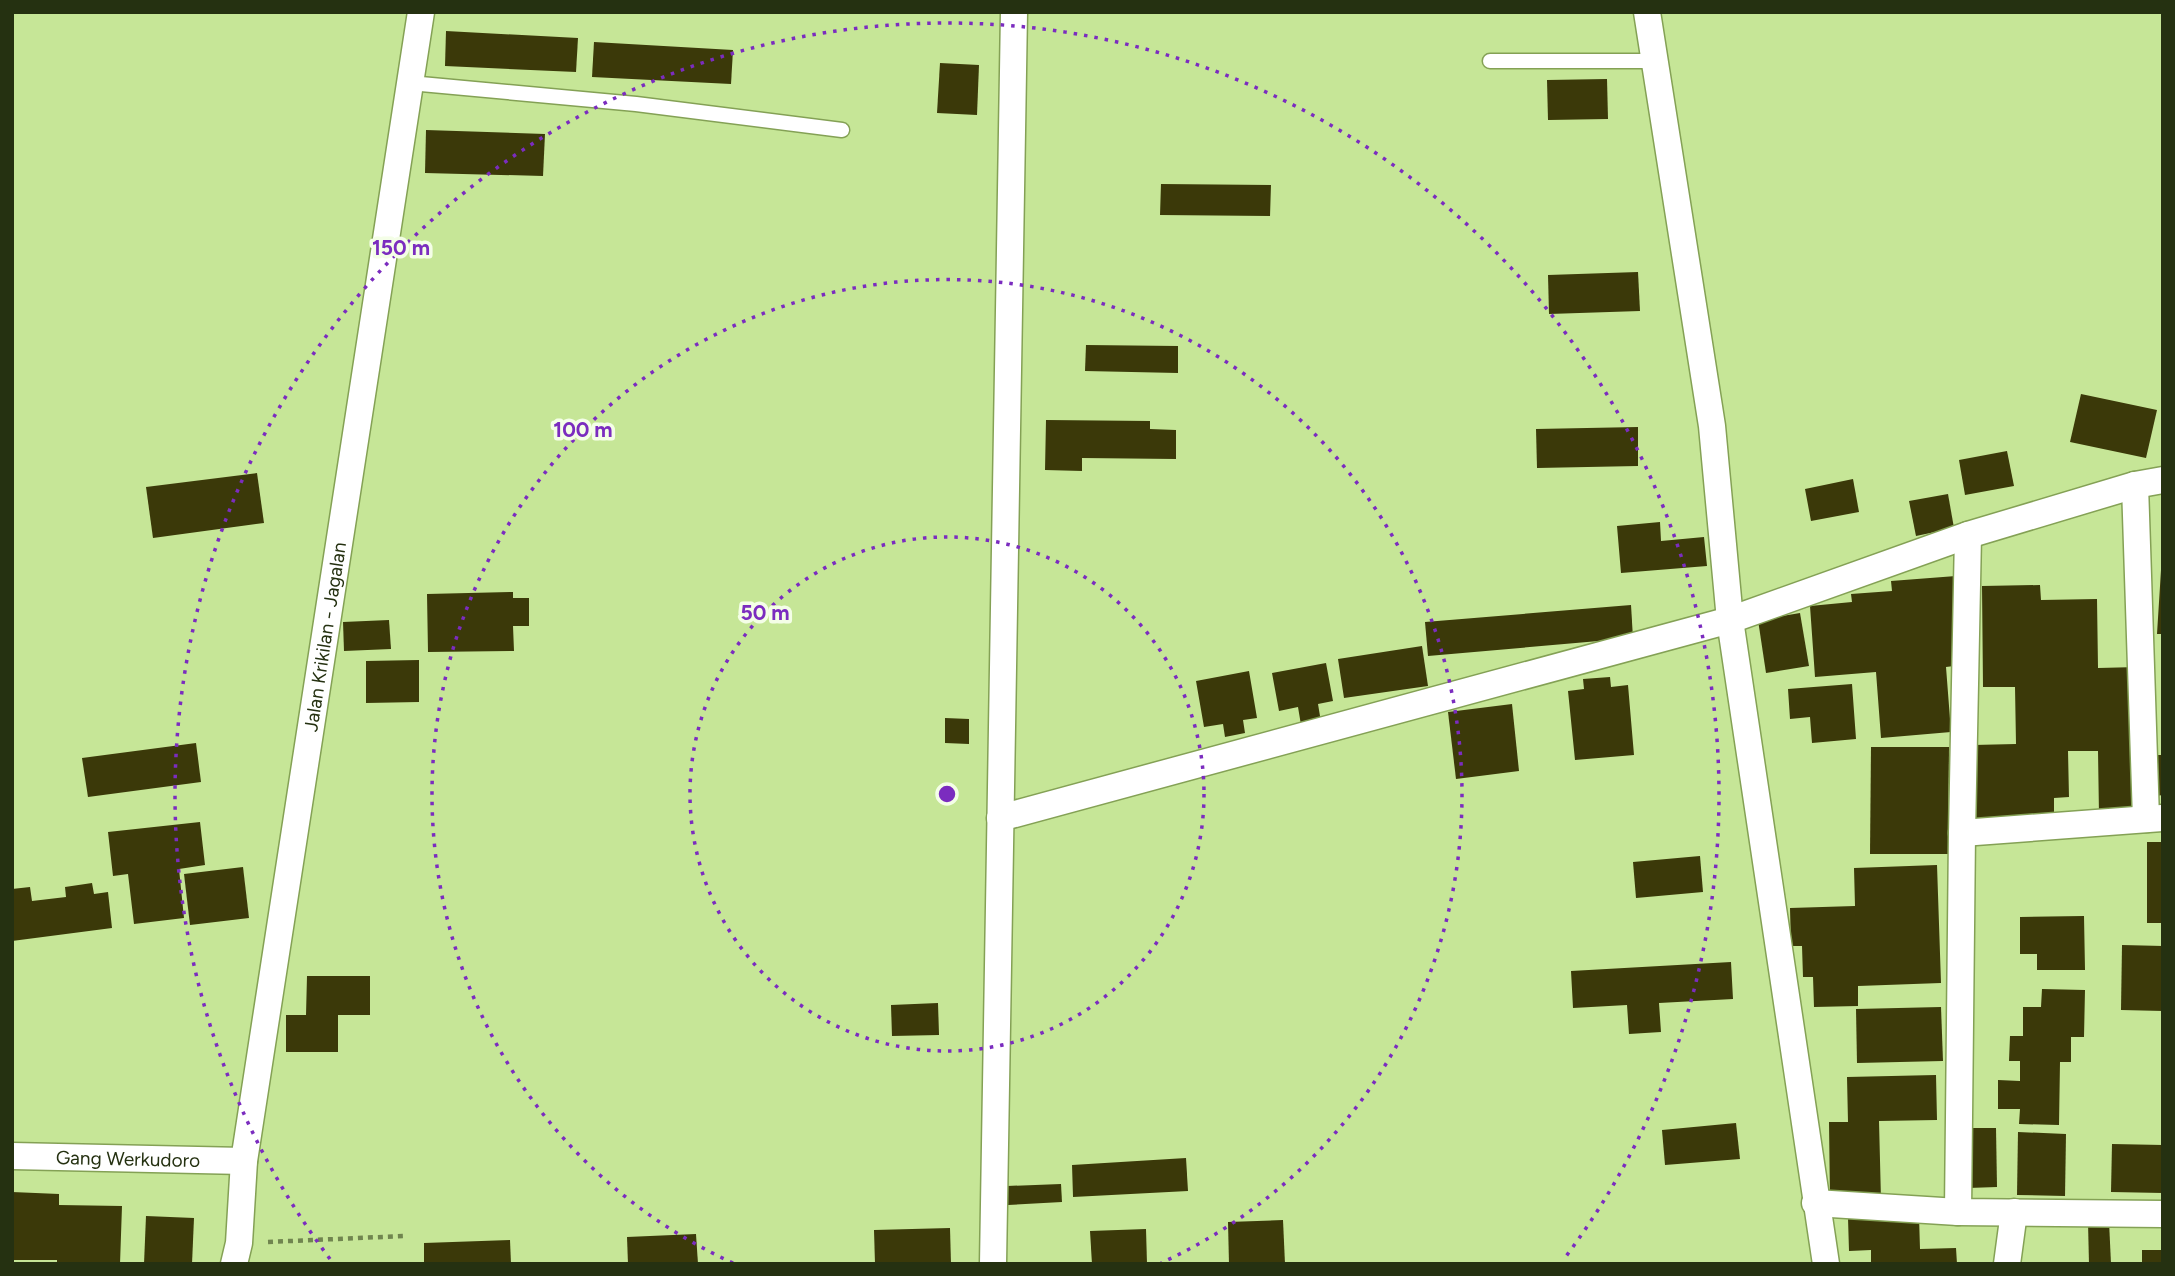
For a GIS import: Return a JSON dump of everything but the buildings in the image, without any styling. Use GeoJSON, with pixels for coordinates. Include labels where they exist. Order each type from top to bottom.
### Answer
{"type":"FeatureCollection","features":[{"type":"Feature","properties":{"kind":"street","name":"Jalan Krikilan - Jagalan"},"geometry":{"type":"LineString","coordinates":[[237,1254],[244,1161],[421,12]]}},
{"type":"Feature","properties":{"kind":"street"},"geometry":{"type":"LineString","coordinates":[[992,1264],[1014,12]]}},
{"type":"Feature","properties":{"kind":"street"},"geometry":{"type":"LineString","coordinates":[[1647,12],[1712,426],[1730,620],[1826,1264]]}},
{"type":"Feature","properties":{"kind":"street"},"geometry":{"type":"LineString","coordinates":[[1000,818],[1730,620],[1968,535],[2135,485],[2163,480]]}},
{"type":"Feature","properties":{"kind":"street"},"geometry":{"type":"LineString","coordinates":[[1962,834],[2155,818],[2135,485]]}},
{"type":"Feature","properties":{"kind":"street"},"geometry":{"type":"LineString","coordinates":[[1958,1212],[1968,535]]}},
{"type":"Feature","properties":{"kind":"street","name":"Gang Werkudoro"},"geometry":{"type":"LineString","coordinates":[[12,1156],[244,1161]]}},
{"type":"Feature","properties":{"kind":"street"},"geometry":{"type":"LineString","coordinates":[[1815,1203],[1958,1212],[2163,1214]]}},
{"type":"Feature","properties":{"kind":"street"},"geometry":{"type":"LineString","coordinates":[[2007,1264],[2014,1212]]}},
{"type":"Feature","properties":{"kind":"lane"},"geometry":{"type":"LineString","coordinates":[[1490,61],[1655,61]]}},
{"type":"Feature","properties":{"kind":"lane"},"geometry":{"type":"LineString","coordinates":[[411,83],[636,104],[842,130]]}},
{"type":"Feature","properties":{"kind":"path"},"geometry":{"type":"LineString","coordinates":[[237,1254],[404,1236]]}}]}
